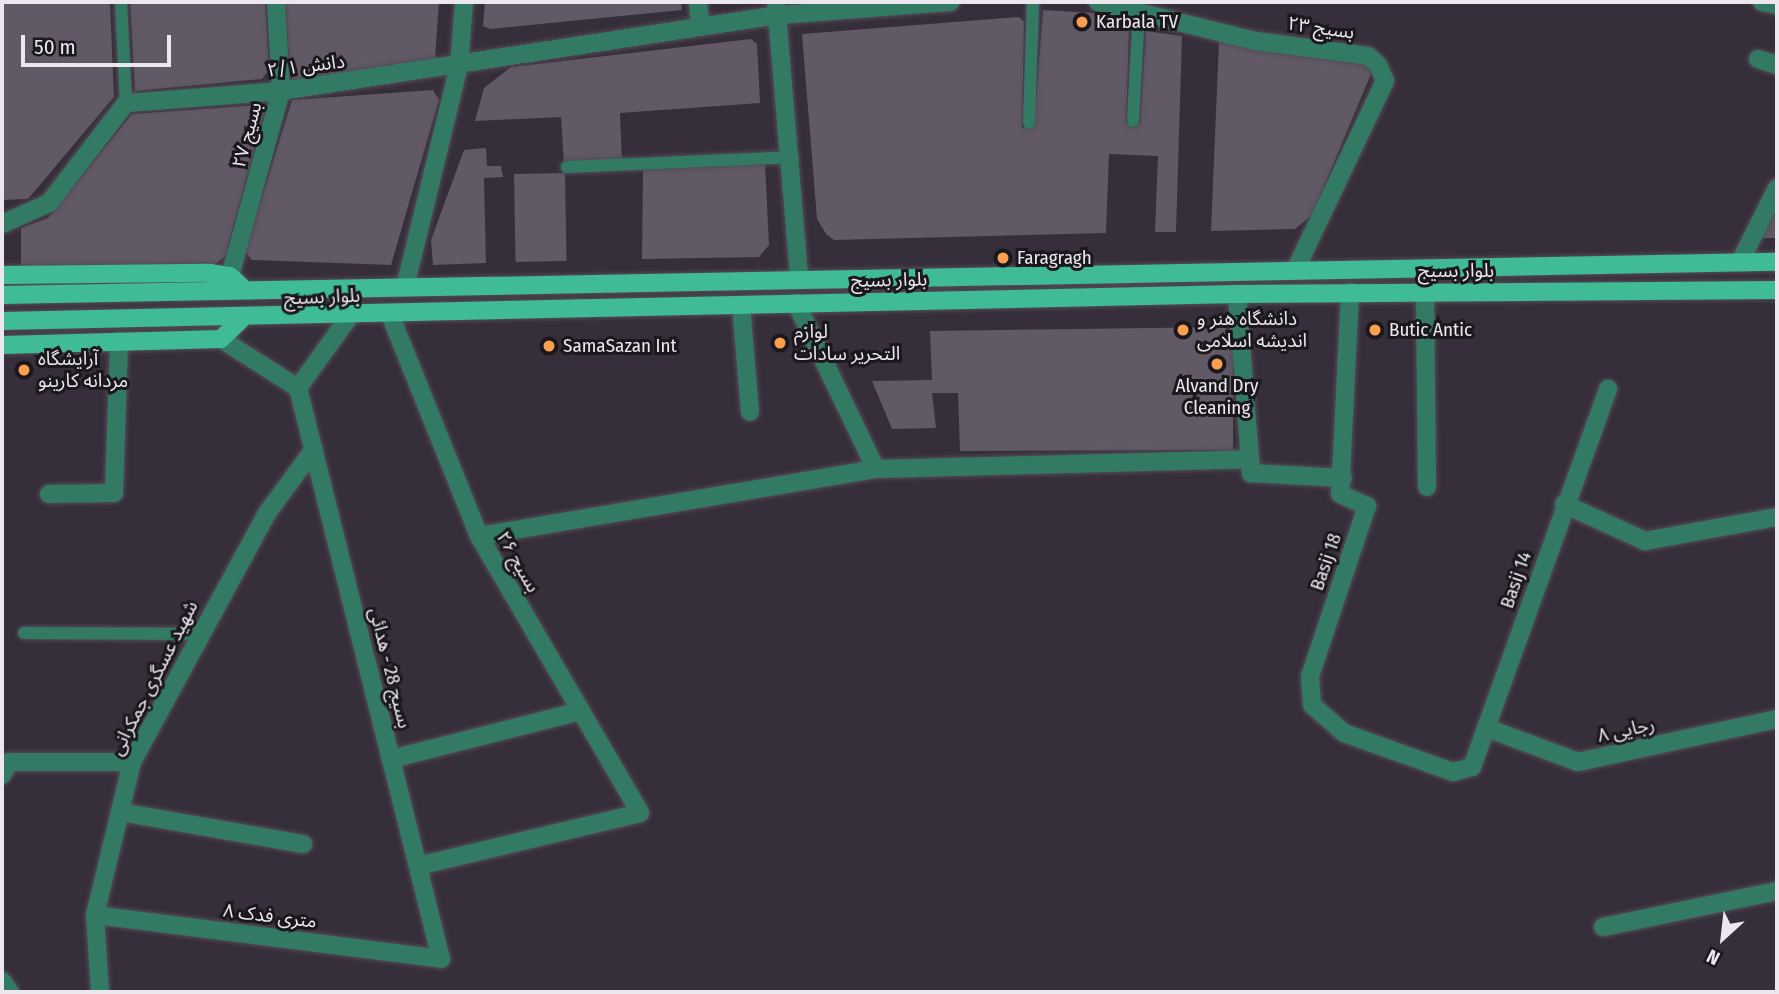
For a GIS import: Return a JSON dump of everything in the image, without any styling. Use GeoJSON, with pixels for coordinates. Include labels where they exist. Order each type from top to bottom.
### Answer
{"type":"FeatureCollection","features":[{"type":"Feature","properties":{"kind":"main road","name":"بلوار بسیج"},"geometry":{"type":"LineString","coordinates":[[2,295],[236,281],[406,283],[1297,266],[1777,262]]}},
{"type":"Feature","properties":{"kind":"main road"},"geometry":{"type":"LineString","coordinates":[[1636,263],[1638,291]]}},
{"type":"Feature","properties":{"kind":"main road"},"geometry":{"type":"LineString","coordinates":[[1677,290],[1672,276],[1679,263]]}},
{"type":"Feature","properties":{"kind":"main road"},"geometry":{"type":"LineString","coordinates":[[2,275],[236,281]]}},
{"type":"Feature","properties":{"kind":"main road","name":"بلوار بسیج"},"geometry":{"type":"LineString","coordinates":[[2,321],[391,317],[796,303],[1237,293],[1777,290]]}},
{"type":"Feature","properties":{"kind":"main road"},"geometry":{"type":"LineString","coordinates":[[4,345],[221,339],[241,320]]}},
{"type":"Feature","properties":{"kind":"street","name":"بسیج ۲۷"},"geometry":{"type":"LineString","coordinates":[[236,281],[281,91],[276,2]]}},
{"type":"Feature","properties":{"kind":"street"},"geometry":{"type":"LineString","coordinates":[[406,283],[459,66],[464,2]]}},
{"type":"Feature","properties":{"kind":"street"},"geometry":{"type":"LineString","coordinates":[[698,2],[701,27]]}},
{"type":"Feature","properties":{"kind":"street","name":"دانش ۲/۱"},"geometry":{"type":"LineString","coordinates":[[126,103],[281,91],[459,66],[632,35],[701,27],[777,8],[951,2]]}},
{"type":"Feature","properties":{"kind":"street"},"geometry":{"type":"LineString","coordinates":[[1098,2],[1139,11],[1163,9]]}},
{"type":"Feature","properties":{"kind":"street"},"geometry":{"type":"LineString","coordinates":[[1762,2],[1777,5]]}},
{"type":"Feature","properties":{"kind":"street"},"geometry":{"type":"LineString","coordinates":[[777,8],[793,157],[799,276]]}},
{"type":"Feature","properties":{"kind":"street","name":"بسیج ۲۳"},"geometry":{"type":"LineString","coordinates":[[1163,9],[1256,41],[1368,56],[1385,75],[1297,266]]}},
{"type":"Feature","properties":{"kind":"street"},"geometry":{"type":"LineString","coordinates":[[1758,59],[1777,65]]}},
{"type":"Feature","properties":{"kind":"street"},"geometry":{"type":"LineString","coordinates":[[2,224],[49,203],[126,103]]}},
{"type":"Feature","properties":{"kind":"street"},"geometry":{"type":"LineString","coordinates":[[1740,262],[1777,188]]}},
{"type":"Feature","properties":{"kind":"street"},"geometry":{"type":"LineString","coordinates":[[1237,293],[1251,473],[1343,478],[1350,292]]}},
{"type":"Feature","properties":{"kind":"street"},"geometry":{"type":"LineString","coordinates":[[1425,292],[1427,488]]}},
{"type":"Feature","properties":{"kind":"street"},"geometry":{"type":"LineString","coordinates":[[796,303],[876,469]]}},
{"type":"Feature","properties":{"kind":"street"},"geometry":{"type":"LineString","coordinates":[[741,305],[750,412]]}},
{"type":"Feature","properties":{"kind":"street"},"geometry":{"type":"LineString","coordinates":[[221,339],[298,388],[349,317]]}},
{"type":"Feature","properties":{"kind":"street","name":"بسیج ۲۶"},"geometry":{"type":"LineString","coordinates":[[391,317],[479,536],[640,813],[418,866]]}},
{"type":"Feature","properties":{"kind":"street"},"geometry":{"type":"LineString","coordinates":[[49,494],[114,493],[119,341]]}},
{"type":"Feature","properties":{"kind":"street","name":"بسیج 28 - هدائی"},"geometry":{"type":"LineString","coordinates":[[298,388],[441,958]]}},
{"type":"Feature","properties":{"kind":"street","name":"Basij 14"},"geometry":{"type":"LineString","coordinates":[[1453,772],[1472,766],[1564,504],[1608,389]]}},
{"type":"Feature","properties":{"kind":"street","name":"شهید عسگری جمکرانی"},"geometry":{"type":"LineString","coordinates":[[100,992],[94,915],[132,762],[199,634],[268,512],[314,449]]}},
{"type":"Feature","properties":{"kind":"street"},"geometry":{"type":"LineString","coordinates":[[479,536],[876,469],[1250,459]]}},
{"type":"Feature","properties":{"kind":"street","name":"Basij 18"},"geometry":{"type":"LineString","coordinates":[[1343,478],[1340,496],[1367,506],[1310,676],[1312,705],[1344,733],[1453,772]]}},
{"type":"Feature","properties":{"kind":"street"},"geometry":{"type":"LineString","coordinates":[[1564,504],[1645,541],[1777,517]]}},
{"type":"Feature","properties":{"kind":"street"},"geometry":{"type":"LineString","coordinates":[[391,759],[580,711]]}},
{"type":"Feature","properties":{"kind":"street","name":"رجایی ۸"},"geometry":{"type":"LineString","coordinates":[[1487,727],[1578,762],[1777,719]]}},
{"type":"Feature","properties":{"kind":"street"},"geometry":{"type":"LineString","coordinates":[[2,775],[9,762],[132,762]]}},
{"type":"Feature","properties":{"kind":"street"},"geometry":{"type":"LineString","coordinates":[[120,812],[303,844]]}},
{"type":"Feature","properties":{"kind":"street"},"geometry":{"type":"LineString","coordinates":[[1603,927],[1777,891]]}},
{"type":"Feature","properties":{"kind":"street","name":"۸ متری فدک"},"geometry":{"type":"LineString","coordinates":[[94,915],[441,958]]}},
{"type":"Feature","properties":{"kind":"street"},"geometry":{"type":"LineString","coordinates":[[2,981],[10,992]]}},
{"type":"Feature","properties":{"kind":"lane"},"geometry":{"type":"LineString","coordinates":[[121,2],[126,103]]}},
{"type":"Feature","properties":{"kind":"lane"},"geometry":{"type":"LineString","coordinates":[[1029,123],[1033,2]]}},
{"type":"Feature","properties":{"kind":"lane"},"geometry":{"type":"LineString","coordinates":[[1133,121],[1139,11]]}},
{"type":"Feature","properties":{"kind":"lane"},"geometry":{"type":"LineString","coordinates":[[567,167],[793,157]]}},
{"type":"Feature","properties":{"kind":"lane"},"geometry":{"type":"LineString","coordinates":[[24,633],[199,634]]}},
{"type":"Feature","properties":{"kind":"building"},"geometry":{"type":"Polygon","coordinates":[[[2,2],[110,2],[114,97],[28,199],[2,200],[2,2]]]}},
{"type":"Feature","properties":{"kind":"building"},"geometry":{"type":"Polygon","coordinates":[[[130,2],[265,2],[269,70],[262,79],[135,91],[130,2]]]}},
{"type":"Feature","properties":{"kind":"building"},"geometry":{"type":"Polygon","coordinates":[[[285,2],[439,2],[435,59],[291,83],[285,2]]]}},
{"type":"Feature","properties":{"kind":"building"},"geometry":{"type":"Polygon","coordinates":[[[485,2],[681,2],[682,10],[490,29],[483,26],[485,2]]]}},
{"type":"Feature","properties":{"kind":"building"},"geometry":{"type":"Polygon","coordinates":[[[1043,10],[1112,14],[1129,29],[1126,124],[1140,124],[1146,31],[1182,36],[1176,232],[1155,232],[1158,156],[1109,154],[1106,233],[834,240],[826,234],[817,219],[802,34],[1019,17],[1024,22],[1022,128],[1034,127],[1043,10]]]}},
{"type":"Feature","properties":{"kind":"building"},"geometry":{"type":"Polygon","coordinates":[[[751,39],[757,44],[760,103],[620,113],[622,161],[564,164],[561,117],[475,121],[484,88],[511,67],[751,39]]]}},
{"type":"Feature","properties":{"kind":"building"},"geometry":{"type":"Polygon","coordinates":[[[1219,41],[1368,64],[1371,74],[1312,215],[1295,229],[1211,231],[1219,41]]]}},
{"type":"Feature","properties":{"kind":"building"},"geometry":{"type":"Polygon","coordinates":[[[433,90],[439,100],[391,265],[252,260],[245,252],[292,100],[433,90]]]}},
{"type":"Feature","properties":{"kind":"building"},"geometry":{"type":"Polygon","coordinates":[[[260,105],[264,113],[225,257],[215,264],[21,268],[21,228],[48,218],[132,114],[260,105]]]}},
{"type":"Feature","properties":{"kind":"building"},"geometry":{"type":"Polygon","coordinates":[[[486,148],[487,166],[501,166],[503,177],[484,178],[486,263],[433,265],[431,240],[464,150],[486,148]]]}},
{"type":"Feature","properties":{"kind":"building"},"geometry":{"type":"Polygon","coordinates":[[[765,164],[769,245],[759,257],[642,259],[643,170],[765,164]]]}},
{"type":"Feature","properties":{"kind":"building"},"geometry":{"type":"Polygon","coordinates":[[[565,173],[567,261],[516,262],[514,174],[565,173]]]}},
{"type":"Feature","properties":{"kind":"building"},"geometry":{"type":"Polygon","coordinates":[[[1777,196],[1777,238],[1759,238],[1777,196]]]}},
{"type":"Feature","properties":{"kind":"building"},"geometry":{"type":"Polygon","coordinates":[[[1225,327],[1233,340],[1233,450],[960,451],[958,393],[932,393],[936,428],[892,429],[872,381],[932,380],[930,331],[1225,327]]]}},
{"type":"Feature","properties":{"kind":"place","name":"Karbala TV"},"geometry":{"type":"Point","coordinates":[1082,22]}},
{"type":"Feature","properties":{"kind":"place","name":"Faragragh"},"geometry":{"type":"Point","coordinates":[1003,258]}},
{"type":"Feature","properties":{"kind":"place","name":"دانشگاه هنر و اندیشه اسلامی"},"geometry":{"type":"Point","coordinates":[1183,330]}},
{"type":"Feature","properties":{"kind":"place","name":"Butic Antic"},"geometry":{"type":"Point","coordinates":[1375,330]}},
{"type":"Feature","properties":{"kind":"place","name":"لوازم التحریر سادات"},"geometry":{"type":"Point","coordinates":[780,343]}},
{"type":"Feature","properties":{"kind":"place","name":"SamaSazan Int"},"geometry":{"type":"Point","coordinates":[549,346]}},
{"type":"Feature","properties":{"kind":"place","name":"Alvand Dry Cleaning"},"geometry":{"type":"Point","coordinates":[1217,364]}},
{"type":"Feature","properties":{"kind":"place","name":"آرایشگاه مردانه کارینو"},"geometry":{"type":"Point","coordinates":[24,370]}}]}
